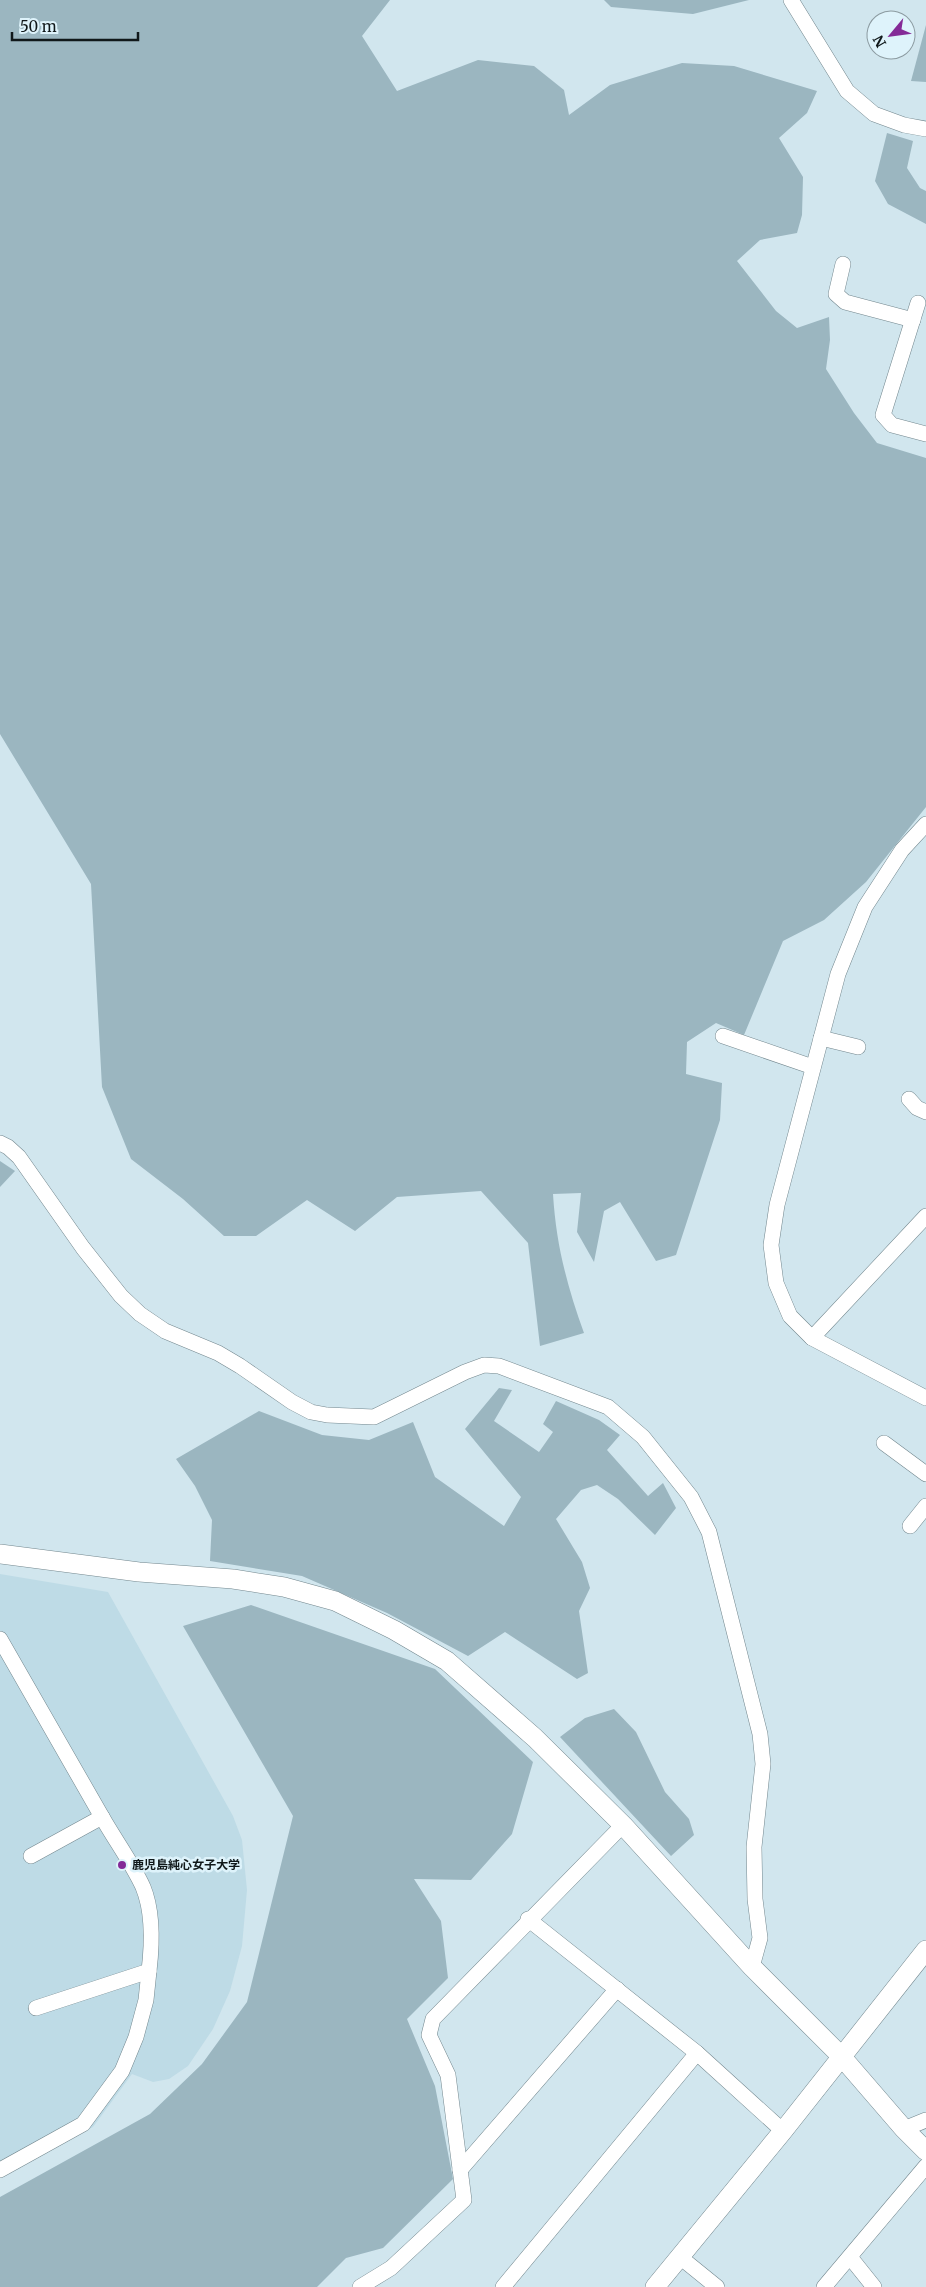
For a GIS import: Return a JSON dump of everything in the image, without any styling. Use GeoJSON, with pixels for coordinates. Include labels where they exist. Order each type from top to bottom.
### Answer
{"type":"FeatureCollection","features":[{"type":"Feature","properties":{"kind":"street"},"geometry":{"type":"LineString","coordinates":[[791,0],[847,91],[874,114],[904,125],[926,129]]}},
{"type":"Feature","properties":{"kind":"street"},"geometry":{"type":"LineString","coordinates":[[843,264],[836,294],[845,302],[913,320]]}},
{"type":"Feature","properties":{"kind":"street"},"geometry":{"type":"LineString","coordinates":[[918,303],[883,415],[892,424],[926,434]]}},
{"type":"Feature","properties":{"kind":"street"},"geometry":{"type":"LineString","coordinates":[[926,824],[902,850],[865,907],[838,974],[777,1205],[770,1245],[776,1283],[790,1316],[812,1338],[926,1398]]}},
{"type":"Feature","properties":{"kind":"street"},"geometry":{"type":"LineString","coordinates":[[723,1036],[814,1067]]}},
{"type":"Feature","properties":{"kind":"street"},"geometry":{"type":"LineString","coordinates":[[821,1038],[858,1047]]}},
{"type":"Feature","properties":{"kind":"street"},"geometry":{"type":"LineString","coordinates":[[909,1099],[917,1108],[926,1112]]}},
{"type":"Feature","properties":{"kind":"street"},"geometry":{"type":"LineString","coordinates":[[0,1143],[19,1156],[83,1248],[120,1296],[140,1314],[165,1331],[218,1353],[292,1402],[311,1412],[327,1415],[374,1417],[465,1372],[484,1365],[499,1366],[608,1407],[643,1437],[690,1497],[709,1532],[760,1734],[763,1764],[754,1847],[755,1899],[760,1938],[752,1967]]}},
{"type":"Feature","properties":{"kind":"street"},"geometry":{"type":"LineString","coordinates":[[812,1338],[926,1216]]}},
{"type":"Feature","properties":{"kind":"street"},"geometry":{"type":"LineString","coordinates":[[884,1443],[926,1474]]}},
{"type":"Feature","properties":{"kind":"street"},"geometry":{"type":"LineString","coordinates":[[910,1526],[926,1506]]}},
{"type":"Feature","properties":{"kind":"street"},"geometry":{"type":"LineString","coordinates":[[0,1554],[139,1572],[233,1579],[284,1587],[335,1601],[394,1630],[447,1662],[535,1738],[623,1825],[752,1967],[841,2056],[904,2129],[926,2151]]}},
{"type":"Feature","properties":{"kind":"street"},"geometry":{"type":"LineString","coordinates":[[0,1639],[143,1888],[149,1916],[151,1955],[146,2000],[136,2037],[122,2071],[83,2124],[0,2170]]}},
{"type":"Feature","properties":{"kind":"street"},"geometry":{"type":"LineString","coordinates":[[31,1856],[102,1817]]}},
{"type":"Feature","properties":{"kind":"street"},"geometry":{"type":"LineString","coordinates":[[360,2287],[391,2268],[464,2200],[448,2075],[429,2035],[433,2019],[528,1919],[623,1825]]}},
{"type":"Feature","properties":{"kind":"street"},"geometry":{"type":"LineString","coordinates":[[528,1919],[697,2053],[782,2131]]}},
{"type":"Feature","properties":{"kind":"street"},"geometry":{"type":"LineString","coordinates":[[655,2287],[926,1950]]}},
{"type":"Feature","properties":{"kind":"street"},"geometry":{"type":"LineString","coordinates":[[36,2008],[149,1971]]}},
{"type":"Feature","properties":{"kind":"street"},"geometry":{"type":"LineString","coordinates":[[460,2170],[617,1990]]}},
{"type":"Feature","properties":{"kind":"street"},"geometry":{"type":"LineString","coordinates":[[503,2287],[697,2053]]}},
{"type":"Feature","properties":{"kind":"street"},"geometry":{"type":"LineString","coordinates":[[904,2129],[926,2120]]}},
{"type":"Feature","properties":{"kind":"street"},"geometry":{"type":"LineString","coordinates":[[824,2287],[926,2166]]}},
{"type":"Feature","properties":{"kind":"street"},"geometry":{"type":"LineString","coordinates":[[680,2257],[717,2287]]}},
{"type":"Feature","properties":{"kind":"street"},"geometry":{"type":"LineString","coordinates":[[850,2257],[874,2287]]}},
{"type":"Feature","properties":{"kind":"shaded area"},"geometry":{"type":"Polygon","coordinates":[[[0,0],[390,0],[362,36],[397,91],[478,60],[534,66],[564,90],[569,115],[610,85],[682,63],[734,66],[817,91],[807,113],[779,138],[803,177],[802,215],[797,233],[760,240],[737,261],[776,311],[797,328],[829,317],[830,340],[826,369],[854,413],[877,443],[926,458],[926,807],[866,882],[824,920],[783,941],[744,1035],[716,1023],[687,1042],[686,1074],[722,1083],[720,1120],[676,1255],[656,1261],[620,1202],[604,1211],[594,1262],[577,1232],[581,1193],[553,1194],[554,1212],[563,1265],[584,1333],[540,1346],[528,1243],[481,1191],[397,1197],[355,1231],[307,1200],[256,1236],[224,1236],[183,1199],[131,1159],[102,1087],[91,884],[0,734],[0,0]]]}},
{"type":"Feature","properties":{"kind":"shaded area"},"geometry":{"type":"Polygon","coordinates":[[[604,0],[749,0],[693,14],[611,7],[604,0]]]}},
{"type":"Feature","properties":{"kind":"shaded area"},"geometry":{"type":"Polygon","coordinates":[[[926,25],[926,82],[911,81],[926,25]]]}},
{"type":"Feature","properties":{"kind":"shaded area"},"geometry":{"type":"Polygon","coordinates":[[[887,133],[913,141],[907,168],[920,188],[926,191],[926,224],[888,204],[875,181],[887,133]]]}},
{"type":"Feature","properties":{"kind":"shaded area"},"geometry":{"type":"Polygon","coordinates":[[[0,1161],[15,1171],[0,1187],[0,1161]]]}},
{"type":"Feature","properties":{"kind":"shaded area"},"geometry":{"type":"Polygon","coordinates":[[[499,1388],[512,1390],[494,1421],[539,1452],[553,1432],[543,1424],[556,1401],[599,1420],[620,1435],[607,1450],[648,1496],[663,1483],[676,1508],[655,1535],[618,1499],[597,1485],[581,1490],[556,1519],[582,1562],[590,1588],[579,1611],[588,1673],[577,1679],[505,1632],[468,1656],[387,1613],[302,1576],[210,1561],[212,1520],[195,1486],[176,1459],[259,1411],[322,1435],[369,1440],[413,1422],[435,1477],[504,1526],[521,1497],[465,1429],[499,1388]]]}},
{"type":"Feature","properties":{"kind":"shaded area","name":"鹿児島純心女子大学"},"geometry":{"type":"Polygon","coordinates":[[[0,1574],[108,1592],[233,1816],[242,1840],[247,1890],[242,1946],[230,1991],[213,2029],[188,2066],[169,2079],[153,2082],[132,2074],[93,2127],[0,2178],[0,1574]]]}},
{"type":"Feature","properties":{"kind":"shaded area"},"geometry":{"type":"Polygon","coordinates":[[[251,1605],[435,1669],[533,1762],[512,1834],[471,1880],[414,1879],[441,1921],[448,1978],[407,2019],[435,2086],[453,2179],[383,2248],[346,2258],[317,2287],[0,2287],[0,2197],[150,2114],[202,2064],[247,2002],[293,1816],[183,1626],[251,1605]]]}},
{"type":"Feature","properties":{"kind":"shaded area"},"geometry":{"type":"Polygon","coordinates":[[[614,1709],[636,1732],[665,1792],[689,1819],[694,1835],[671,1856],[560,1737],[585,1718],[614,1709]]]}},
{"type":"Feature","properties":{"kind":"place","name":"鹿児島純心女子大学"},"geometry":{"type":"Point","coordinates":[122,1865]}}]}
